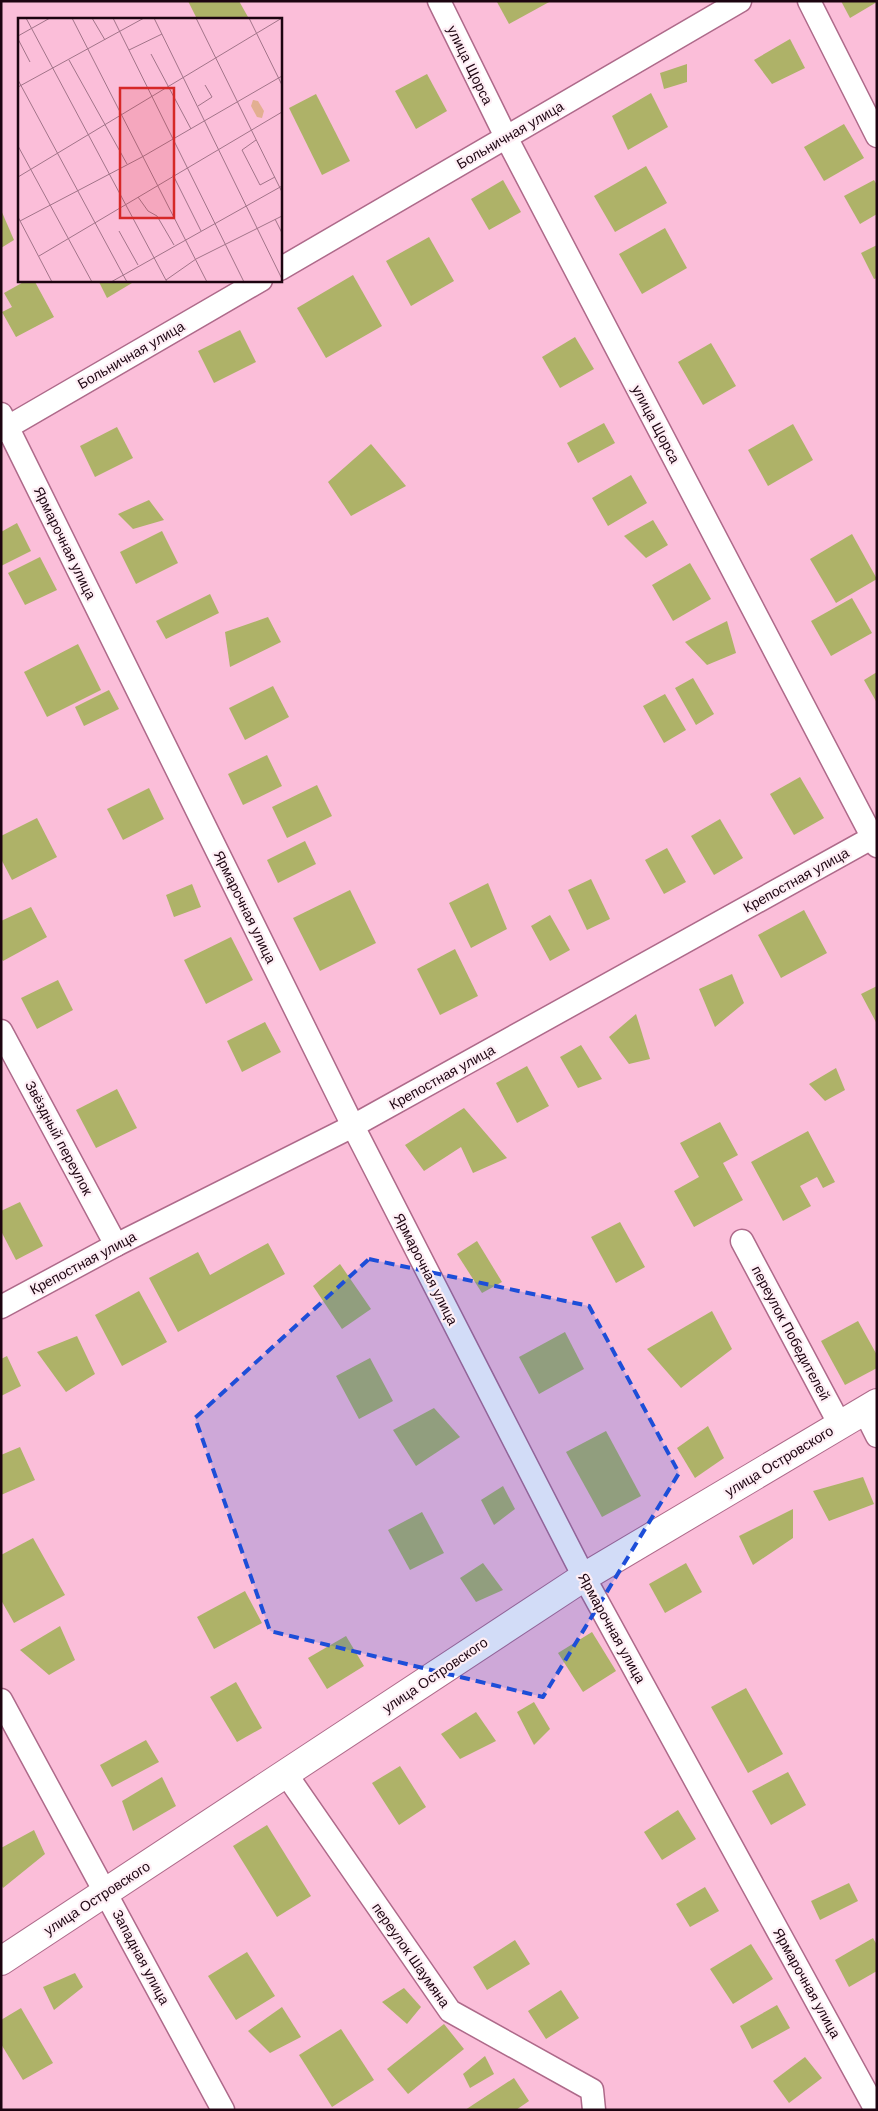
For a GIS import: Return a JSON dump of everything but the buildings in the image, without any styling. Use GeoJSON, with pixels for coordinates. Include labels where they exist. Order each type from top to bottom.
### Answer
{"type":"FeatureCollection","features":[{"type":"Feature","properties":{"kind":"street","name":"улица Щорса"},"geometry":{"type":"LineString","coordinates":[[439,1],[506,137],[875,839]]}},
{"type":"Feature","properties":{"kind":"street","name":"Больничная улица"},"geometry":{"type":"LineString","coordinates":[[281,268],[740,1]]}},
{"type":"Feature","properties":{"kind":"street"},"geometry":{"type":"LineString","coordinates":[[809,1],[877,136]]}},
{"type":"Feature","properties":{"kind":"street","name":"Больничная улица"},"geometry":{"type":"LineString","coordinates":[[3,424],[259,281]]}},
{"type":"Feature","properties":{"kind":"street","name":"Ярмарочная улица"},"geometry":{"type":"LineString","coordinates":[[3,424],[353,1126],[584,1577],[876,2110]]}},
{"type":"Feature","properties":{"kind":"street","name":"Крепостная улица"},"geometry":{"type":"LineString","coordinates":[[1,1307],[116,1245],[353,1126],[875,839]]}},
{"type":"Feature","properties":{"kind":"street","name":"Звёздный переулок"},"geometry":{"type":"LineString","coordinates":[[1,1030],[116,1245]]}},
{"type":"Feature","properties":{"kind":"street","name":"переулок Победителей"},"geometry":{"type":"LineString","coordinates":[[742,1241],[840,1425]]}},
{"type":"Feature","properties":{"kind":"street"},"geometry":{"type":"LineString","coordinates":[[870,1407],[877,1436]]}},
{"type":"Feature","properties":{"kind":"street","name":"улица Островского"},"geometry":{"type":"LineString","coordinates":[[1,1961],[584,1577],[870,1407]]}},
{"type":"Feature","properties":{"kind":"street","name":"Западная улица"},"geometry":{"type":"LineString","coordinates":[[1,1700],[223,2110]]}},
{"type":"Feature","properties":{"kind":"street","name":"переулок Шаумяна"},"geometry":{"type":"LineString","coordinates":[[286,1774],[450,2011],[592,2090],[594,2110]]}},
{"type":"Feature","properties":{"kind":"highlighted area"},"geometry":{"type":"Polygon","coordinates":[[[369,1259],[589,1306],[679,1473],[543,1697],[270,1631],[195,1418],[369,1259]]]}}]}
